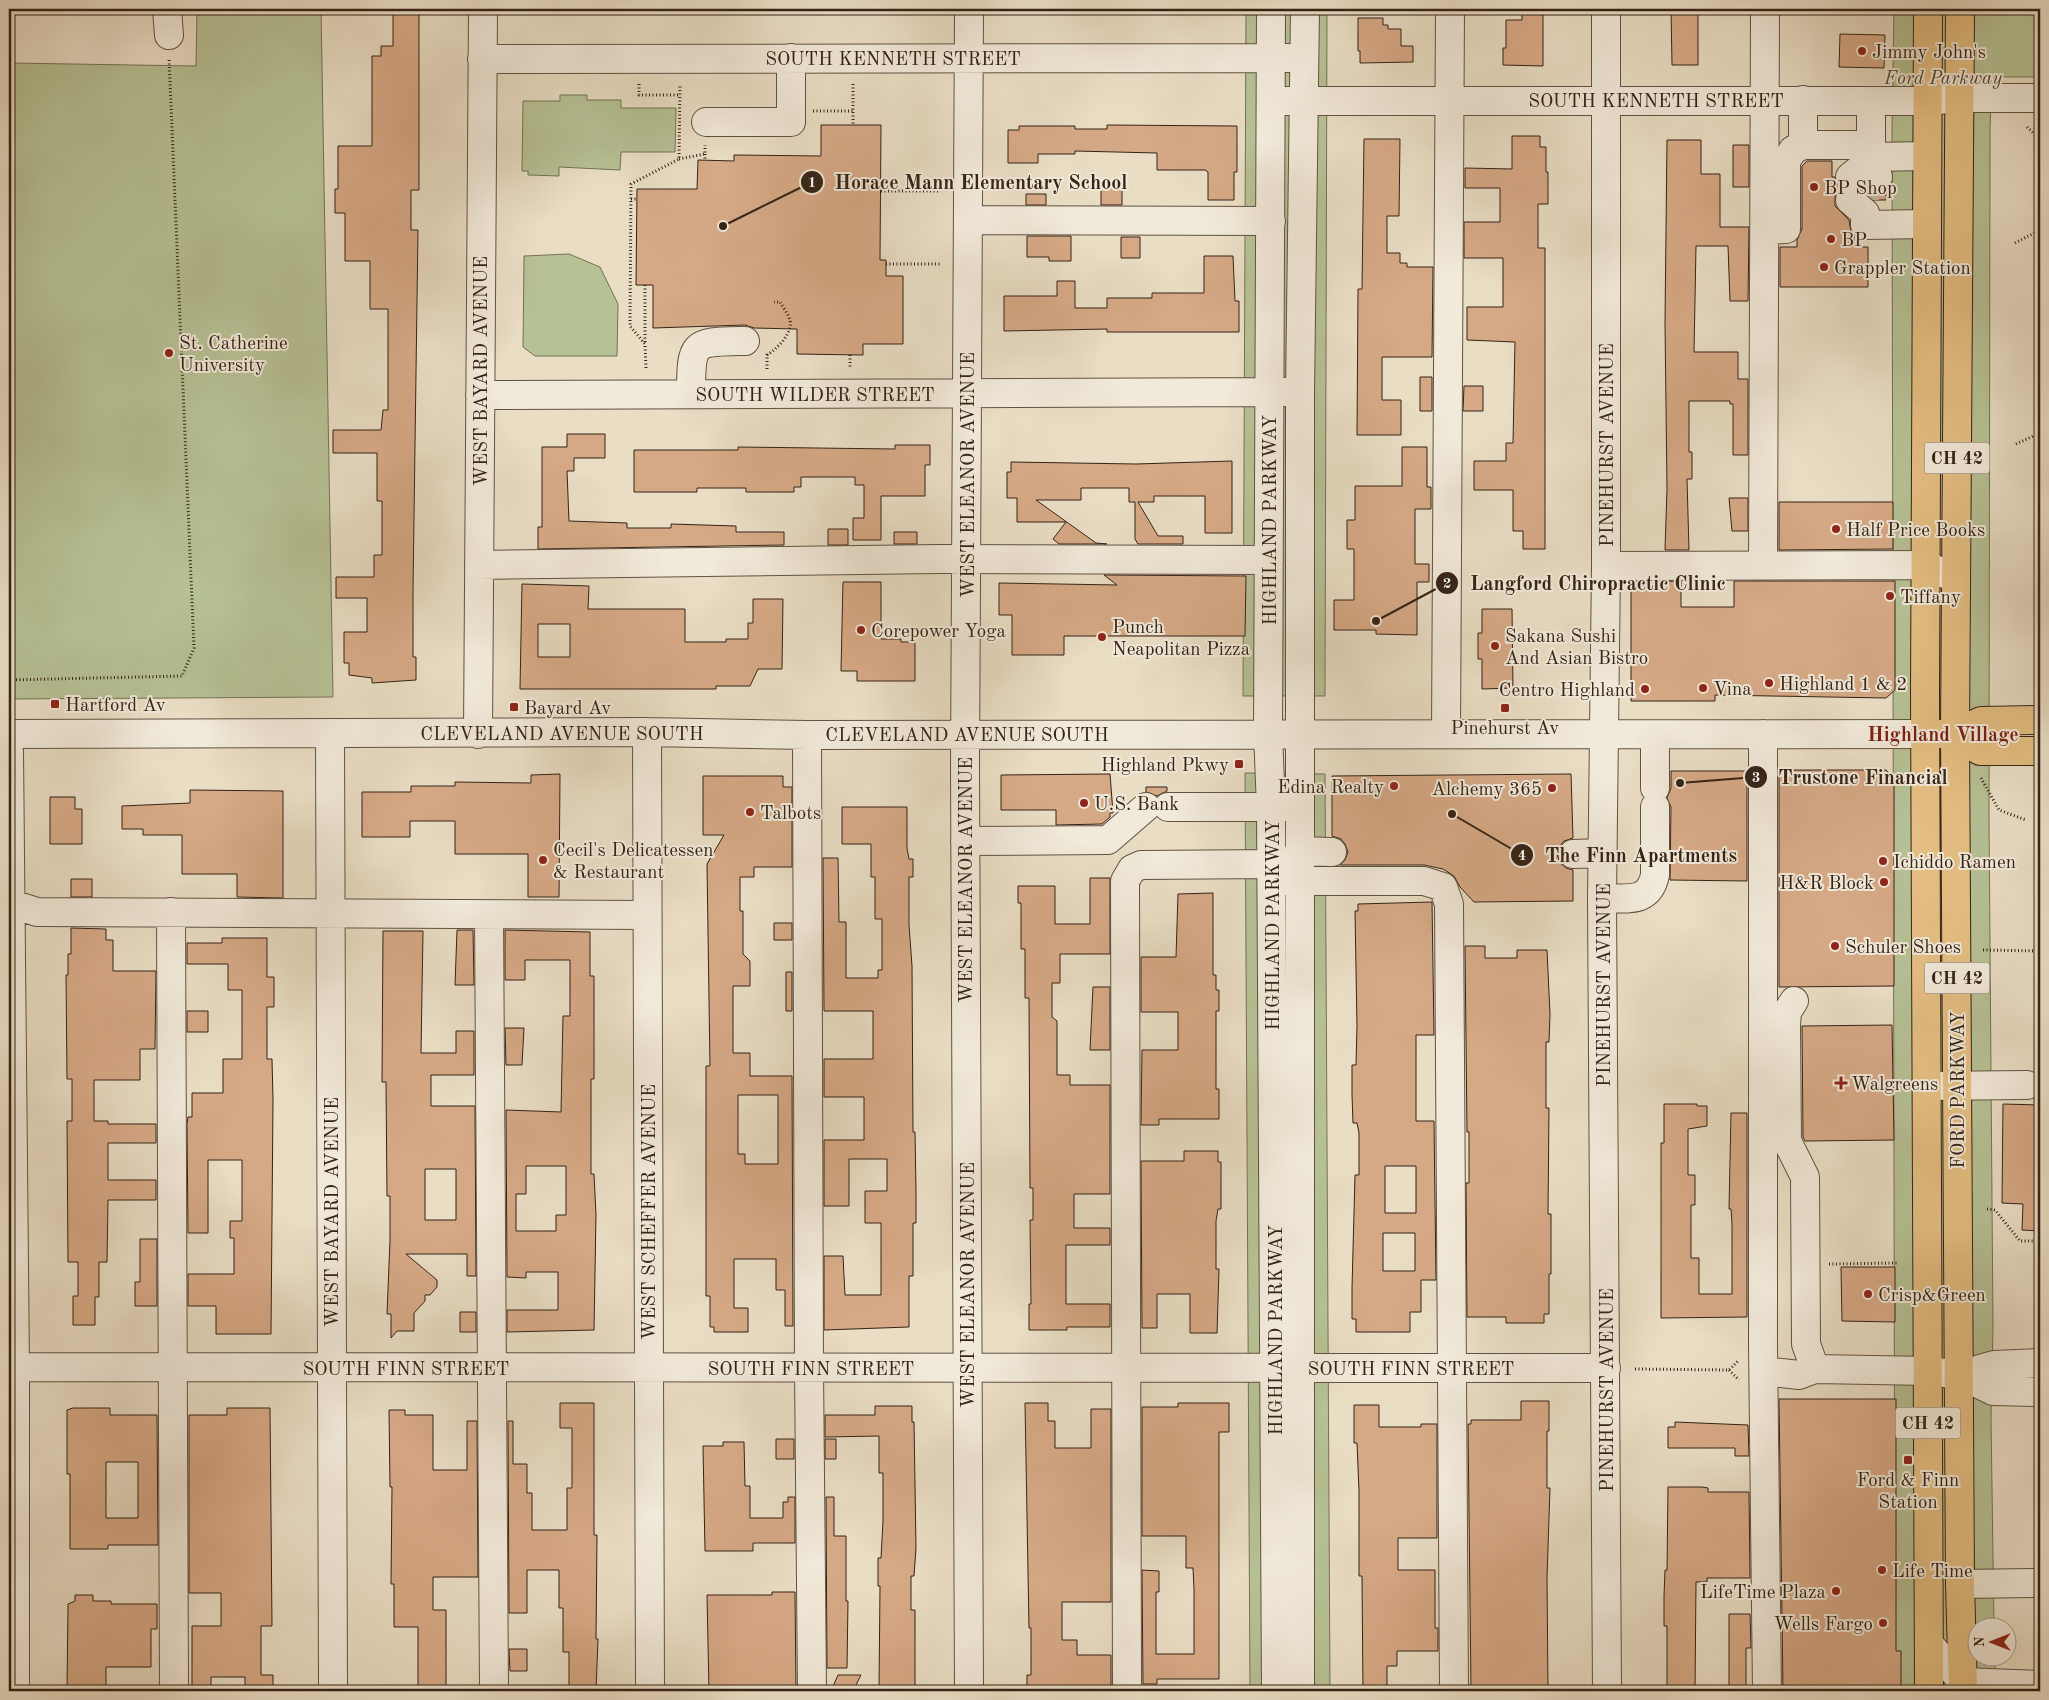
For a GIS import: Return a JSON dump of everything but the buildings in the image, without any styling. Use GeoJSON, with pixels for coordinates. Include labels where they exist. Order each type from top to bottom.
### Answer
{"type":"FeatureCollection","features":[{"type":"Feature","properties":{"kind":"main road","name":"FORD PARKWAY"},"geometry":{"type":"LineString","coordinates":[[1928,9],[1926,101],[1925,734],[1929,1691]]}},
{"type":"Feature","properties":{"kind":"main road","name":"FORD PARKWAY"},"geometry":{"type":"LineString","coordinates":[[1960,9],[1955,734],[1960,1584],[1963,1687]]}},
{"type":"Feature","properties":{"kind":"main road"},"geometry":{"type":"LineString","coordinates":[[1925,734],[1955,734],[1981,721],[2040,720]]}},
{"type":"Feature","properties":{"kind":"main road"},"geometry":{"type":"LineString","coordinates":[[1955,734],[1980,750],[2040,751]]}},
{"type":"Feature","properties":{"kind":"street"},"geometry":{"type":"LineString","coordinates":[[167,9],[168,35]]}},
{"type":"Feature","properties":{"kind":"street","name":"WEST BAYARD AVENUE"},"geometry":{"type":"LineString","coordinates":[[478,734],[482,9]]}},
{"type":"Feature","properties":{"kind":"street","name":"WEST ELEANOR AVENUE"},"geometry":{"type":"LineString","coordinates":[[969,9],[965,735],[969,1691]]}},
{"type":"Feature","properties":{"kind":"street","name":"HIGHLAND PARKWAY"},"geometry":{"type":"LineString","coordinates":[[1271,9],[1268,734],[1287,1368],[1300,1691]]}},
{"type":"Feature","properties":{"kind":"street","name":"HIGHLAND PARKWAY"},"geometry":{"type":"LineString","coordinates":[[1276,1691],[1287,1368],[1300,807],[1300,392],[1305,9]]}},
{"type":"Feature","properties":{"kind":"street"},"geometry":{"type":"LineString","coordinates":[[1446,734],[1450,9]]}},
{"type":"Feature","properties":{"kind":"street","name":"PINEHURST AVENUE"},"geometry":{"type":"LineString","coordinates":[[1606,9],[1606,566],[1602,898],[1607,1691]]}},
{"type":"Feature","properties":{"kind":"street"},"geometry":{"type":"LineString","coordinates":[[1764,564],[1765,9]]}},
{"type":"Feature","properties":{"kind":"street"},"geometry":{"type":"LineString","coordinates":[[706,134],[791,122],[791,58]]}},
{"type":"Feature","properties":{"kind":"street","name":"SOUTH KENNETH STREET"},"geometry":{"type":"LineString","coordinates":[[482,59],[1305,58]]}},
{"type":"Feature","properties":{"kind":"street","name":"SOUTH KENNETH STREET"},"geometry":{"type":"LineString","coordinates":[[1271,102],[1450,100],[1926,101],[1959,98],[2040,98]]}},
{"type":"Feature","properties":{"kind":"street"},"geometry":{"type":"LineString","coordinates":[[1804,100],[1804,145]]}},
{"type":"Feature","properties":{"kind":"street"},"geometry":{"type":"LineString","coordinates":[[1871,101],[1865,225],[1926,224]]}},
{"type":"Feature","properties":{"kind":"street"},"geometry":{"type":"LineString","coordinates":[[1764,230],[1786,229],[1786,161],[1793,150],[1804,145]]}},
{"type":"Feature","properties":{"kind":"street"},"geometry":{"type":"LineString","coordinates":[[1804,145],[1866,181]]}},
{"type":"Feature","properties":{"kind":"street"},"geometry":{"type":"LineString","coordinates":[[1866,181],[1926,156]]}},
{"type":"Feature","properties":{"kind":"street"},"geometry":{"type":"LineString","coordinates":[[968,220],[1270,221]]}},
{"type":"Feature","properties":{"kind":"street"},"geometry":{"type":"LineString","coordinates":[[1926,316],[1958,316]]}},
{"type":"Feature","properties":{"kind":"street"},"geometry":{"type":"LineString","coordinates":[[691,394],[693,355],[699,347],[706,342],[745,341]]}},
{"type":"Feature","properties":{"kind":"street","name":"SOUTH WILDER STREET"},"geometry":{"type":"LineString","coordinates":[[480,395],[1300,392]]}},
{"type":"Feature","properties":{"kind":"street"},"geometry":{"type":"LineString","coordinates":[[479,565],[966,560],[1269,560]]}},
{"type":"Feature","properties":{"kind":"street"},"geometry":{"type":"LineString","coordinates":[[1606,566],[1764,564],[1926,565],[1956,578]]}},
{"type":"Feature","properties":{"kind":"street"},"geometry":{"type":"LineString","coordinates":[[1268,663],[1301,663]]}},
{"type":"Feature","properties":{"kind":"street","name":"CLEVELAND AVENUE SOUTH"},"geometry":{"type":"LineString","coordinates":[[9,734],[647,732],[807,735],[1925,734]]}},
{"type":"Feature","properties":{"kind":"street","name":"WEST SCHEFFER AVENUE"},"geometry":{"type":"LineString","coordinates":[[647,732],[646,915],[650,1691]]}},
{"type":"Feature","properties":{"kind":"street","name":"WEST BAYARD AVENUE"},"geometry":{"type":"LineString","coordinates":[[330,733],[333,1691]]}},
{"type":"Feature","properties":{"kind":"street"},"geometry":{"type":"LineString","coordinates":[[1763,734],[1764,1371],[1767,1691]]}},
{"type":"Feature","properties":{"kind":"street"},"geometry":{"type":"LineString","coordinates":[[807,735],[812,1691]]}},
{"type":"Feature","properties":{"kind":"street"},"geometry":{"type":"LineString","coordinates":[[1602,898],[1639,897],[1648,893],[1653,885],[1655,875],[1655,735]]}},
{"type":"Feature","properties":{"kind":"street"},"geometry":{"type":"LineString","coordinates":[[9,752],[15,1367],[15,1691]]}},
{"type":"Feature","properties":{"kind":"street"},"geometry":{"type":"LineString","coordinates":[[965,841],[1108,840],[1157,807],[1300,807]]}},
{"type":"Feature","properties":{"kind":"street"},"geometry":{"type":"LineString","coordinates":[[1127,1691],[1125,881],[1132,869],[1141,865],[1271,873],[1299,865],[1332,852]]}},
{"type":"Feature","properties":{"kind":"street"},"geometry":{"type":"LineString","coordinates":[[1573,854],[1603,853]]}},
{"type":"Feature","properties":{"kind":"street"},"geometry":{"type":"LineString","coordinates":[[1299,865],[1424,881],[1443,887],[1450,904],[1454,1691]]}},
{"type":"Feature","properties":{"kind":"street"},"geometry":{"type":"LineString","coordinates":[[9,903],[37,912],[646,915]]}},
{"type":"Feature","properties":{"kind":"street"},"geometry":{"type":"LineString","coordinates":[[171,912],[174,1691]]}},
{"type":"Feature","properties":{"kind":"street"},"geometry":{"type":"LineString","coordinates":[[489,915],[494,1691]]}},
{"type":"Feature","properties":{"kind":"street"},"geometry":{"type":"LineString","coordinates":[[1794,1001],[1787,1012],[1786,1026],[1787,1141],[1804,1177],[1806,1344],[1815,1370]]}},
{"type":"Feature","properties":{"kind":"street"},"geometry":{"type":"LineString","coordinates":[[1926,1086],[2027,1085]]}},
{"type":"Feature","properties":{"kind":"street"},"geometry":{"type":"LineString","coordinates":[[1960,1376],[1994,1365],[2040,1363]]}},
{"type":"Feature","properties":{"kind":"street","name":"SOUTH FINN STREET"},"geometry":{"type":"LineString","coordinates":[[15,1367],[1606,1368]]}},
{"type":"Feature","properties":{"kind":"street"},"geometry":{"type":"LineString","coordinates":[[1764,1371],[1799,1375],[1815,1370],[1929,1372],[1960,1376],[1993,1391],[2040,1392]]}},
{"type":"Feature","properties":{"kind":"street"},"geometry":{"type":"LineString","coordinates":[[1960,1584],[2040,1584]]}},
{"type":"Feature","properties":{"kind":"street"},"geometry":{"type":"LineString","coordinates":[[1929,1644],[1963,1687],[1996,1688],[2040,1685]]}},
{"type":"Feature","properties":{"kind":"path"},"geometry":{"type":"LineString","coordinates":[[9,680],[182,676],[194,648],[168,35]]}},
{"type":"Feature","properties":{"kind":"path"},"geometry":{"type":"LineString","coordinates":[[639,84],[639,95],[680,95]]}},
{"type":"Feature","properties":{"kind":"path"},"geometry":{"type":"LineString","coordinates":[[679,158],[680,84]]}},
{"type":"Feature","properties":{"kind":"path"},"geometry":{"type":"LineString","coordinates":[[853,84],[853,125]]}},
{"type":"Feature","properties":{"kind":"path"},"geometry":{"type":"LineString","coordinates":[[791,111],[853,111]]}},
{"type":"Feature","properties":{"kind":"path"},"geometry":{"type":"LineString","coordinates":[[2027,127],[2040,140]]}},
{"type":"Feature","properties":{"kind":"path"},"geometry":{"type":"LineString","coordinates":[[705,160],[706,134]]}},
{"type":"Feature","properties":{"kind":"path"},"geometry":{"type":"LineString","coordinates":[[645,344],[630,326],[631,184],[679,158],[705,154]]}},
{"type":"Feature","properties":{"kind":"path"},"geometry":{"type":"LineString","coordinates":[[881,191],[940,191]]}},
{"type":"Feature","properties":{"kind":"path"},"geometry":{"type":"LineString","coordinates":[[631,199],[637,199]]}},
{"type":"Feature","properties":{"kind":"path"},"geometry":{"type":"LineString","coordinates":[[2015,242],[2040,230]]}},
{"type":"Feature","properties":{"kind":"path"},"geometry":{"type":"LineString","coordinates":[[886,264],[940,264]]}},
{"type":"Feature","properties":{"kind":"path"},"geometry":{"type":"LineString","coordinates":[[645,285],[646,368]]}},
{"type":"Feature","properties":{"kind":"path"},"geometry":{"type":"LineString","coordinates":[[768,369],[768,356],[775,350],[789,331],[790,326],[790,319],[780,302],[774,302]]}},
{"type":"Feature","properties":{"kind":"path"},"geometry":{"type":"LineString","coordinates":[[850,355],[850,369]]}},
{"type":"Feature","properties":{"kind":"path"},"geometry":{"type":"LineString","coordinates":[[2016,444],[2040,433]]}},
{"type":"Feature","properties":{"kind":"path"},"geometry":{"type":"LineString","coordinates":[[1981,778],[1998,810],[2026,820]]}},
{"type":"Feature","properties":{"kind":"path"},"geometry":{"type":"LineString","coordinates":[[1984,950],[2040,951]]}},
{"type":"Feature","properties":{"kind":"path"},"geometry":{"type":"LineString","coordinates":[[1987,1209],[1995,1210],[2020,1241],[2040,1241]]}},
{"type":"Feature","properties":{"kind":"path"},"geometry":{"type":"LineString","coordinates":[[1806,1264],[1898,1263]]}},
{"type":"Feature","properties":{"kind":"path"},"geometry":{"type":"LineString","coordinates":[[1635,1369],[1729,1370]]}},
{"type":"Feature","properties":{"kind":"green space","name":"St. Catherine University"},"geometry":{"type":"Polygon","coordinates":[[[197,9],[321,9],[333,697],[9,699],[9,63],[196,66],[197,9]]]}},
{"type":"Feature","properties":{"kind":"green space"},"geometry":{"type":"Polygon","coordinates":[[[1246,9],[1327,9],[1325,696],[1243,696],[1246,9]]]}},
{"type":"Feature","properties":{"kind":"green space","name":"Ford Parkway"},"geometry":{"type":"Polygon","coordinates":[[[1894,9],[2040,9],[2040,77],[1992,77],[1990,128],[1989,816],[1993,1328],[1991,1417],[1994,1618],[1966,1618],[1966,1668],[1995,1668],[1996,1691],[1895,1691],[1892,133],[1894,9]]]}},
{"type":"Feature","properties":{"kind":"green space"},"geometry":{"type":"Polygon","coordinates":[[[560,95],[587,95],[587,100],[621,100],[621,108],[676,108],[675,152],[621,152],[620,170],[559,167],[559,176],[528,175],[528,171],[522,171],[523,101],[560,101],[560,95]]]}},
{"type":"Feature","properties":{"kind":"green space"},"geometry":{"type":"Polygon","coordinates":[[[569,254],[600,267],[618,304],[617,356],[535,356],[523,347],[524,256],[569,254]]]}},
{"type":"Feature","properties":{"kind":"green space"},"geometry":{"type":"Polygon","coordinates":[[[1245,773],[1325,774],[1330,1691],[1250,1691],[1245,773]]]}},
{"type":"Feature","properties":{"kind":"tunnel"},"geometry":{"type":"LineString","coordinates":[[1865,177],[1865,200]]}},
{"type":"Feature","properties":{"kind":"place","name":"Jimmy John's"},"geometry":{"type":"Point","coordinates":[1862,51]}},
{"type":"Feature","properties":{"kind":"place","name":"BP Shop"},"geometry":{"type":"Point","coordinates":[1814,187]}},
{"type":"Feature","properties":{"kind":"place","name":"Horace Mann Elementary School"},"geometry":{"type":"Point","coordinates":[723,226]}},
{"type":"Feature","properties":{"kind":"place","name":"BP"},"geometry":{"type":"Point","coordinates":[1831,239]}},
{"type":"Feature","properties":{"kind":"place","name":"Grappler Station"},"geometry":{"type":"Point","coordinates":[1824,267]}},
{"type":"Feature","properties":{"kind":"place","name":"St. Catherine University"},"geometry":{"type":"Point","coordinates":[169,353]}},
{"type":"Feature","properties":{"kind":"place","name":"Half Price Books"},"geometry":{"type":"Point","coordinates":[1836,529]}},
{"type":"Feature","properties":{"kind":"place","name":"Tiffany"},"geometry":{"type":"Point","coordinates":[1890,596]}},
{"type":"Feature","properties":{"kind":"place","name":"Langford Chiropractic Clinic"},"geometry":{"type":"Point","coordinates":[1376,621]}},
{"type":"Feature","properties":{"kind":"place","name":"Corepower Yoga"},"geometry":{"type":"Point","coordinates":[861,630]}},
{"type":"Feature","properties":{"kind":"place","name":"Punch Neapolitan Pizza"},"geometry":{"type":"Point","coordinates":[1102,637]}},
{"type":"Feature","properties":{"kind":"place","name":"Sakana Sushi And Asian Bistro"},"geometry":{"type":"Point","coordinates":[1495,646]}},
{"type":"Feature","properties":{"kind":"place","name":"Highland 1 & 2"},"geometry":{"type":"Point","coordinates":[1769,683]}},
{"type":"Feature","properties":{"kind":"place","name":"Vina"},"geometry":{"type":"Point","coordinates":[1703,688]}},
{"type":"Feature","properties":{"kind":"place","name":"Centro Highland"},"geometry":{"type":"Point","coordinates":[1645,689]}},
{"type":"Feature","properties":{"kind":"place","name":"Hartford Av"},"geometry":{"type":"Point","coordinates":[55,704]}},
{"type":"Feature","properties":{"kind":"place","name":"Bayard Av"},"geometry":{"type":"Point","coordinates":[514,707]}},
{"type":"Feature","properties":{"kind":"place","name":"Pinehurst Av"},"geometry":{"type":"Point","coordinates":[1505,708]}},
{"type":"Feature","properties":{"kind":"place","name":"Highland Pkwy"},"geometry":{"type":"Point","coordinates":[1239,764]}},
{"type":"Feature","properties":{"kind":"place","name":"Trustone Financial"},"geometry":{"type":"Point","coordinates":[1680,783]}},
{"type":"Feature","properties":{"kind":"place","name":"Edina Realty"},"geometry":{"type":"Point","coordinates":[1394,786]}},
{"type":"Feature","properties":{"kind":"place","name":"Alchemy 365"},"geometry":{"type":"Point","coordinates":[1552,788]}},
{"type":"Feature","properties":{"kind":"place","name":"U.S. Bank"},"geometry":{"type":"Point","coordinates":[1084,803]}},
{"type":"Feature","properties":{"kind":"place","name":"Talbots"},"geometry":{"type":"Point","coordinates":[750,812]}},
{"type":"Feature","properties":{"kind":"place","name":"The Finn Apartments"},"geometry":{"type":"Point","coordinates":[1452,814]}},
{"type":"Feature","properties":{"kind":"place","name":"Cecil's Delicatessen & Restaurant"},"geometry":{"type":"Point","coordinates":[543,860]}},
{"type":"Feature","properties":{"kind":"place","name":"Ichiddo Ramen"},"geometry":{"type":"Point","coordinates":[1883,861]}},
{"type":"Feature","properties":{"kind":"place","name":"H&R Block"},"geometry":{"type":"Point","coordinates":[1884,882]}},
{"type":"Feature","properties":{"kind":"place","name":"Schuler Shoes"},"geometry":{"type":"Point","coordinates":[1835,946]}},
{"type":"Feature","properties":{"kind":"place","name":"Walgreens"},"geometry":{"type":"Point","coordinates":[1841,1083]}},
{"type":"Feature","properties":{"kind":"place","name":"Crisp&Green"},"geometry":{"type":"Point","coordinates":[1868,1294]}},
{"type":"Feature","properties":{"kind":"place","name":"Ford & Finn Station"},"geometry":{"type":"Point","coordinates":[1908,1460]}},
{"type":"Feature","properties":{"kind":"place","name":"Life Time"},"geometry":{"type":"Point","coordinates":[1882,1570]}},
{"type":"Feature","properties":{"kind":"place","name":"LifeTime Plaza"},"geometry":{"type":"Point","coordinates":[1836,1591]}},
{"type":"Feature","properties":{"kind":"place","name":"Wells Fargo"},"geometry":{"type":"Point","coordinates":[1883,1623]}},
{"type":"Feature","properties":{"kind":"district","name":"Highland Village"},"geometry":{"type":"Point","coordinates":[1943,734]}}]}
